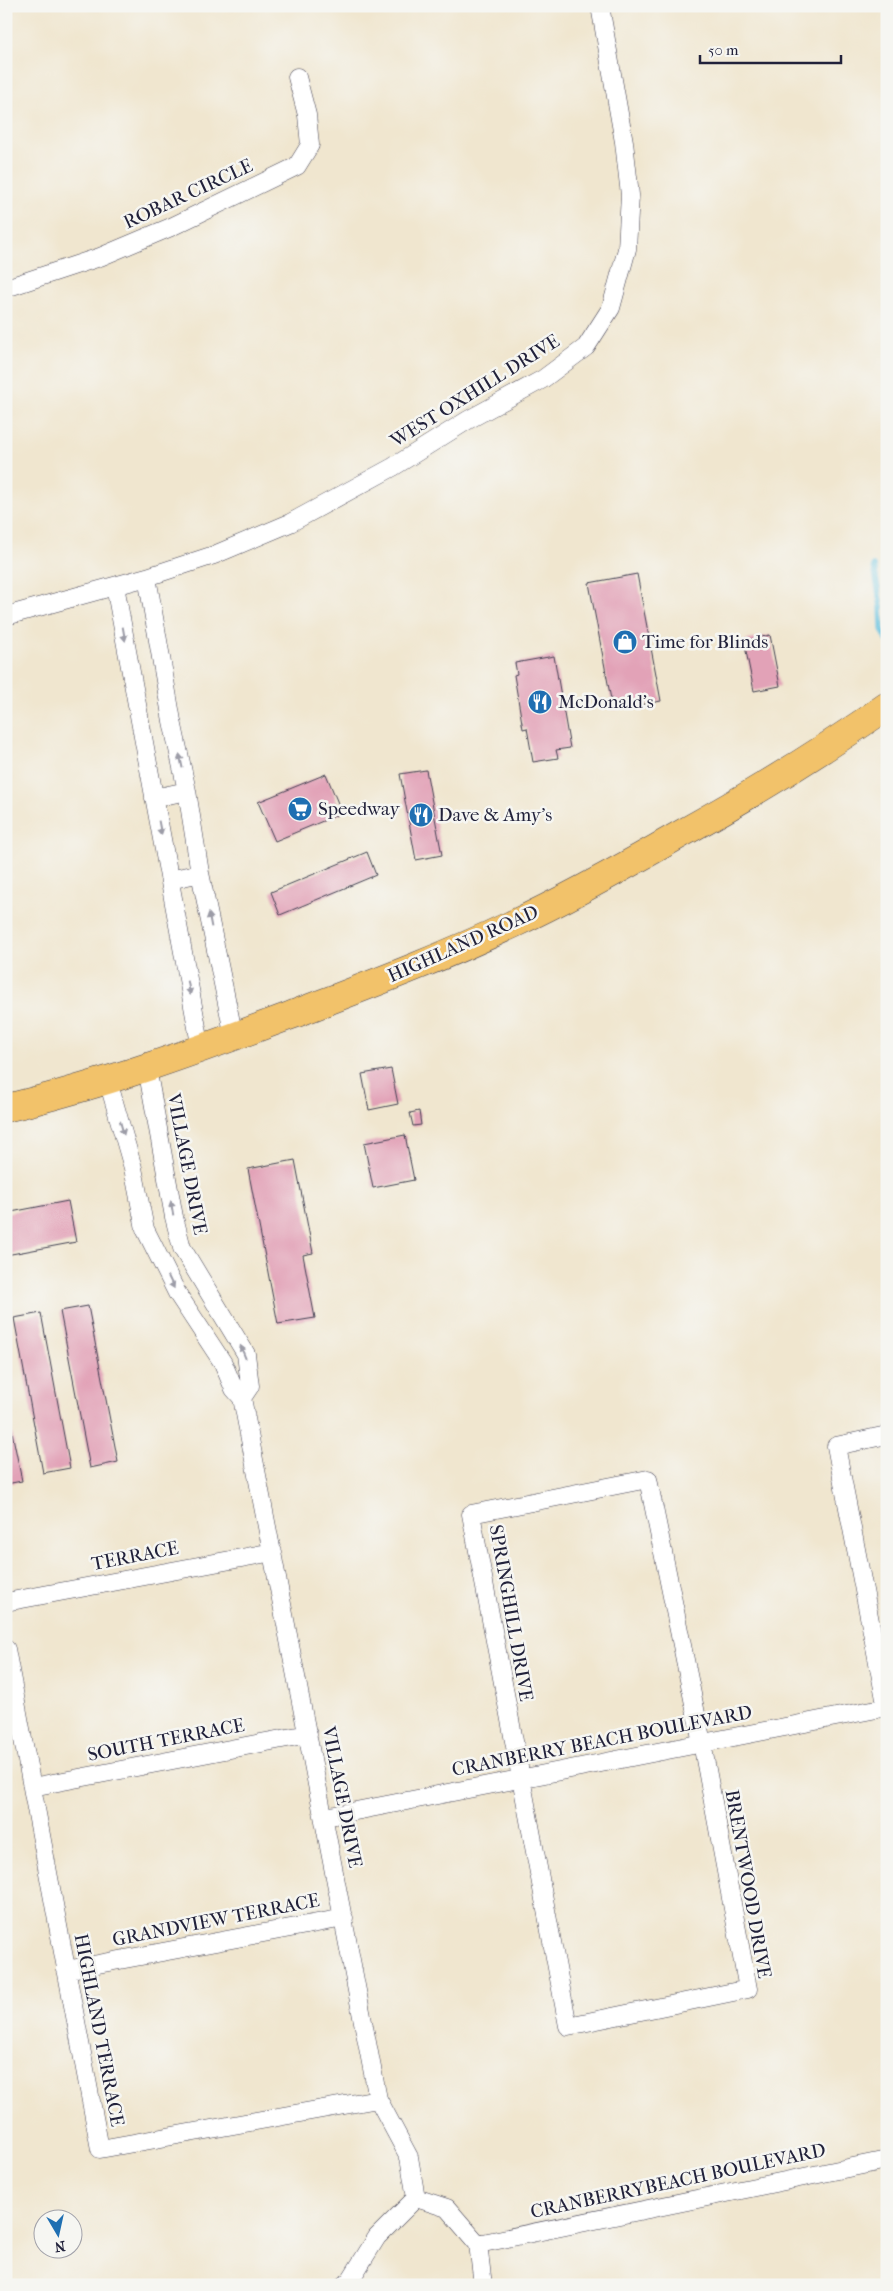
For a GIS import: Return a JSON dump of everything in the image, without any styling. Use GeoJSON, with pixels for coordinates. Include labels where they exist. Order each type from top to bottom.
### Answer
{"type":"FeatureCollection","features":[{"type":"Feature","properties":{"kind":"highway","name":"HIGHLAND ROAD"},"geometry":{"type":"LineString","coordinates":[[6,1108],[62,1095],[201,1049],[435,958],[511,925],[591,885],[745,799],[803,763],[887,706]]}},
{"type":"Feature","properties":{"kind":"street","name":"WEST OXHILL DRIVE"},"geometry":{"type":"LineString","coordinates":[[6,616],[147,577],[214,555],[290,523],[393,467],[468,420],[543,378],[586,347],[611,308],[627,249],[630,195],[624,142],[600,6]]}},
{"type":"Feature","properties":{"kind":"street","name":"ROBAR CIRCLE"},"geometry":{"type":"LineString","coordinates":[[6,288],[100,257],[171,227],[297,166],[310,145],[307,115],[297,77]]}},
{"type":"Feature","properties":{"kind":"street"},"geometry":{"type":"LineString","coordinates":[[147,577],[172,721],[187,791],[200,874],[234,1037]]}},
{"type":"Feature","properties":{"kind":"street"},"geometry":{"type":"LineString","coordinates":[[115,586],[201,1049]]}},
{"type":"Feature","properties":{"kind":"street"},"geometry":{"type":"LineString","coordinates":[[154,798],[187,791]]}},
{"type":"Feature","properties":{"kind":"street"},"geometry":{"type":"LineString","coordinates":[[170,880],[200,874]]}},
{"type":"Feature","properties":{"kind":"street","name":"VILLAGE DRIVE"},"geometry":{"type":"LineString","coordinates":[[147,1068],[174,1217],[182,1248],[246,1354],[250,1386],[242,1398]]}},
{"type":"Feature","properties":{"kind":"street","name":"VILLAGE DRIVE"},"geometry":{"type":"LineString","coordinates":[[108,1081],[133,1168],[146,1230],[177,1293],[223,1363],[234,1389],[242,1398],[325,1817],[378,2099],[409,2158],[416,2198]]}},
{"type":"Feature","properties":{"kind":"street"},"geometry":{"type":"LineString","coordinates":[[887,1435],[836,1446],[887,1708]]}},
{"type":"Feature","properties":{"kind":"street","name":"SPRINGHILL DRIVE"},"geometry":{"type":"LineString","coordinates":[[520,1779],[471,1514],[648,1479],[702,1744]]}},
{"type":"Feature","properties":{"kind":"street","name":"TERRACE"},"geometry":{"type":"LineString","coordinates":[[6,1602],[273,1552]]}},
{"type":"Feature","properties":{"kind":"street"},"geometry":{"type":"LineString","coordinates":[[6,1649],[32,1787]]}},
{"type":"Feature","properties":{"kind":"street","name":"CRANBERRY BEACH BOULEVARD"},"geometry":{"type":"LineString","coordinates":[[325,1817],[887,1708]]}},
{"type":"Feature","properties":{"kind":"street","name":"SOUTH TERRACE"},"geometry":{"type":"LineString","coordinates":[[32,1787],[308,1734]]}},
{"type":"Feature","properties":{"kind":"street","name":"BRENTWOOD DRIVE"},"geometry":{"type":"LineString","coordinates":[[520,1779],[568,2026],[748,1989],[702,1744]]}},
{"type":"Feature","properties":{"kind":"street","name":"HIGHLAND TERRACE"},"geometry":{"type":"LineString","coordinates":[[32,1787],[100,2150],[378,2099]]}},
{"type":"Feature","properties":{"kind":"street","name":"GRANDVIEW TERRACE"},"geometry":{"type":"LineString","coordinates":[[66,1970],[344,1918]]}},
{"type":"Feature","properties":{"kind":"street","name":"CRANBERRYBEACH BOULEVARD"},"geometry":{"type":"LineString","coordinates":[[478,2244],[887,2160]]}},
{"type":"Feature","properties":{"kind":"street"},"geometry":{"type":"LineString","coordinates":[[344,2285],[350,2282],[378,2237],[416,2198],[447,2208],[478,2244],[483,2285]]}},
{"type":"Feature","properties":{"kind":"building","name":"Time for Blinds"},"geometry":{"type":"Polygon","coordinates":[[[637,574],[661,701],[613,710],[589,583],[637,574]]]}},
{"type":"Feature","properties":{"kind":"building"},"geometry":{"type":"Polygon","coordinates":[[[770,635],[780,686],[754,691],[744,641],[770,635]]]}},
{"type":"Feature","properties":{"kind":"building","name":"McDonald's"},"geometry":{"type":"Polygon","coordinates":[[[554,656],[570,748],[556,750],[558,758],[533,762],[527,728],[523,729],[514,675],[517,674],[515,663],[554,656]]]}},
{"type":"Feature","properties":{"kind":"building","name":"Dave & Amy's"},"geometry":{"type":"Polygon","coordinates":[[[426,770],[442,855],[416,860],[400,774],[426,770]]]}},
{"type":"Feature","properties":{"kind":"building"},"geometry":{"type":"Polygon","coordinates":[[[326,774],[342,813],[275,841],[258,802],[326,774]]]}},
{"type":"Feature","properties":{"kind":"building"},"geometry":{"type":"Polygon","coordinates":[[[367,852],[376,875],[280,915],[271,892],[367,852]]]}},
{"type":"Feature","properties":{"kind":"building"},"geometry":{"type":"Polygon","coordinates":[[[391,1069],[398,1104],[369,1110],[362,1074],[391,1069]]]}},
{"type":"Feature","properties":{"kind":"building"},"geometry":{"type":"Polygon","coordinates":[[[419,1111],[421,1125],[413,1126],[410,1113],[419,1111]]]}},
{"type":"Feature","properties":{"kind":"building"},"geometry":{"type":"Polygon","coordinates":[[[405,1135],[414,1180],[373,1188],[364,1143],[405,1135]]]}},
{"type":"Feature","properties":{"kind":"building"},"geometry":{"type":"Polygon","coordinates":[[[295,1160],[313,1253],[303,1255],[315,1318],[278,1324],[248,1169],[295,1160]]]}},
{"type":"Feature","properties":{"kind":"building"},"geometry":{"type":"Polygon","coordinates":[[[68,1201],[76,1242],[6,1255],[6,1213],[68,1201]]]}},
{"type":"Feature","properties":{"kind":"building"},"geometry":{"type":"Polygon","coordinates":[[[88,1306],[118,1462],[90,1468],[60,1311],[88,1306]]]}},
{"type":"Feature","properties":{"kind":"building"},"geometry":{"type":"Polygon","coordinates":[[[41,1313],[70,1468],[43,1473],[14,1318],[41,1313]]]}},
{"type":"Feature","properties":{"kind":"building"},"geometry":{"type":"Polygon","coordinates":[[[6,1403],[22,1481],[6,1484],[6,1403]]]}},
{"type":"Feature","properties":{"kind":"waterway"},"geometry":{"type":"LineString","coordinates":[[874,566],[881,607],[882,629],[887,640]]}},
{"type":"Feature","properties":{"kind":"place","name":"Time for Blinds"},"geometry":{"type":"Point","coordinates":[625,642]}},
{"type":"Feature","properties":{"kind":"place","name":"McDonald's"},"geometry":{"type":"Point","coordinates":[540,702]}},
{"type":"Feature","properties":{"kind":"place","name":"Speedway"},"geometry":{"type":"Point","coordinates":[300,809]}},
{"type":"Feature","properties":{"kind":"place","name":"Dave & Amy's"},"geometry":{"type":"Point","coordinates":[421,815]}}]}
